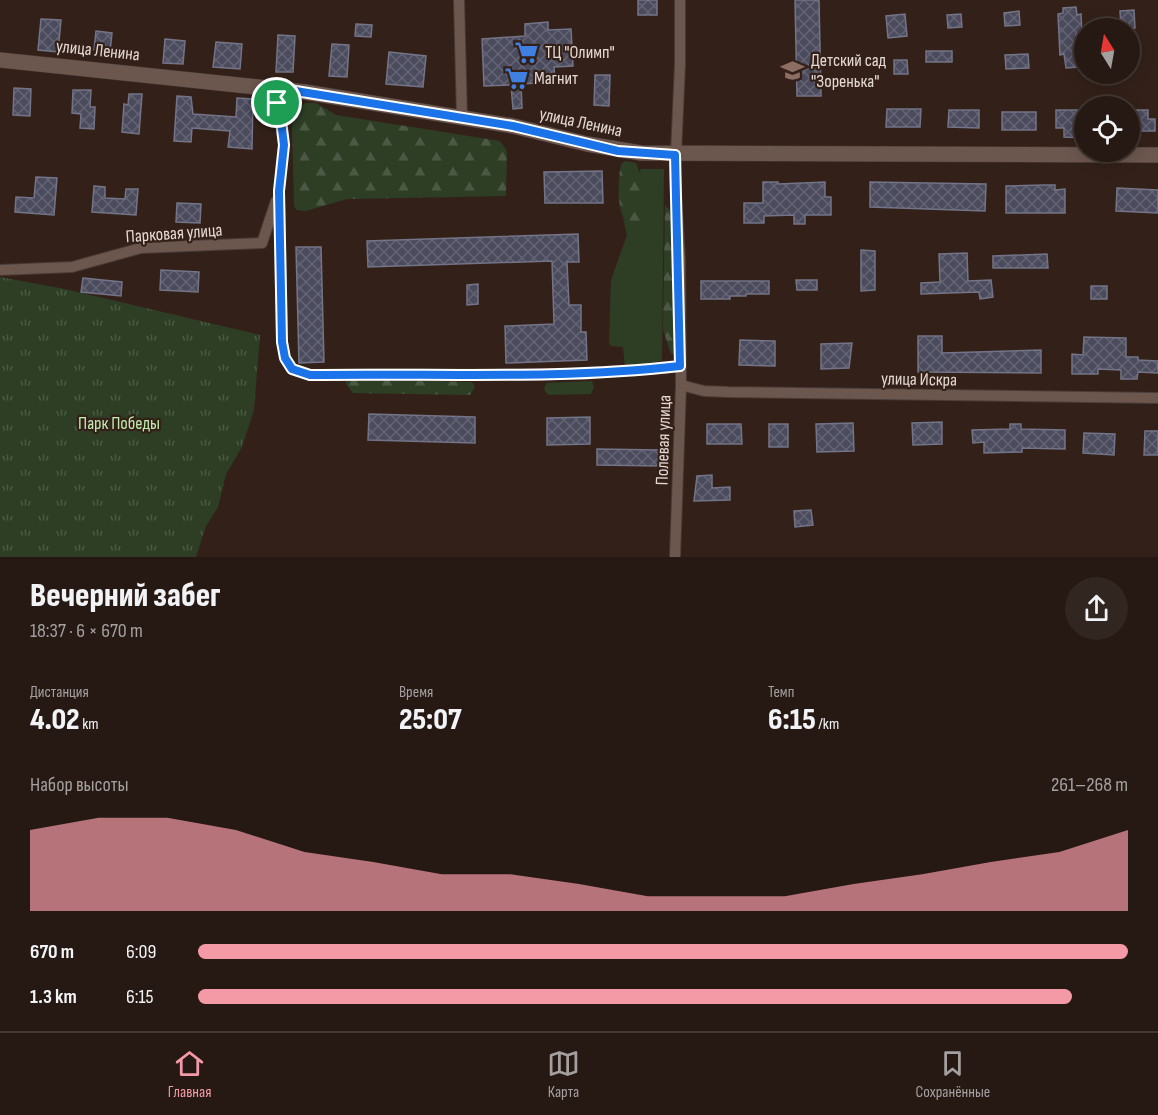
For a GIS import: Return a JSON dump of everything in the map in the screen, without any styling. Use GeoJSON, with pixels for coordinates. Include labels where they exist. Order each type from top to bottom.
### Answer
{"type":"FeatureCollection","features":[{"type":"Feature","properties":{"kind":"street"},"geometry":{"type":"LineString","coordinates":[[459,0],[462,118]]}},
{"type":"Feature","properties":{"kind":"street","name":"Полевая улица"},"geometry":{"type":"LineString","coordinates":[[675,557],[681,386],[675,155],[680,64],[680,0]]}},
{"type":"Feature","properties":{"kind":"street","name":"улица Ленина"},"geometry":{"type":"LineString","coordinates":[[0,60],[277,88],[513,126],[618,151],[675,155],[1158,155]]}},
{"type":"Feature","properties":{"kind":"street"},"geometry":{"type":"LineString","coordinates":[[277,88],[284,145],[279,191],[281,321],[285,358],[292,369],[303,374],[480,376],[600,374],[680,366]]}},
{"type":"Feature","properties":{"kind":"street","name":"Парковая улица"},"geometry":{"type":"LineString","coordinates":[[0,270],[72,267],[141,248],[262,243],[279,191]]}},
{"type":"Feature","properties":{"kind":"street","name":"улица Искра"},"geometry":{"type":"LineString","coordinates":[[681,386],[704,391],[728,392],[1158,398]]}},
{"type":"Feature","properties":{"kind":"green space"},"geometry":{"type":"Polygon","coordinates":[[[305,103],[316,103],[336,115],[500,141],[507,151],[506,196],[347,199],[306,211],[296,210],[292,127],[295,110],[305,103]]]}},
{"type":"Feature","properties":{"kind":"green space"},"geometry":{"type":"Polygon","coordinates":[[[625,161],[636,163],[642,179],[643,217],[641,222],[627,224],[621,211],[619,178],[621,164],[625,161]]]}},
{"type":"Feature","properties":{"kind":"green space"},"geometry":{"type":"Polygon","coordinates":[[[640,169],[664,169],[662,361],[625,367],[623,347],[609,344],[611,280],[627,235],[623,219],[627,224],[643,217],[640,169]]]}},
{"type":"Feature","properties":{"kind":"green space"},"geometry":{"type":"Polygon","coordinates":[[[665,205],[673,213],[677,294],[674,354],[671,354],[663,330],[665,205]]]}},
{"type":"Feature","properties":{"kind":"green space","name":"Парк Победы"},"geometry":{"type":"Polygon","coordinates":[[[0,277],[65,289],[260,335],[254,410],[242,447],[226,474],[218,507],[206,526],[196,557],[0,557],[0,277]]]}},
{"type":"Feature","properties":{"kind":"green space"},"geometry":{"type":"Polygon","coordinates":[[[346,380],[472,382],[475,387],[470,395],[353,393],[346,384],[346,380]]]}},
{"type":"Feature","properties":{"kind":"green space"},"geometry":{"type":"Polygon","coordinates":[[[592,381],[594,387],[591,394],[549,395],[544,390],[546,383],[592,381]]]}},
{"type":"Feature","properties":{"kind":"building"},"geometry":{"type":"Polygon","coordinates":[[[638,0],[657,0],[657,15],[638,15],[638,0]]]}},
{"type":"Feature","properties":{"kind":"building"},"geometry":{"type":"Polygon","coordinates":[[[795,0],[819,0],[821,96],[797,96],[795,0]]]}},
{"type":"Feature","properties":{"kind":"building"},"geometry":{"type":"Polygon","coordinates":[[[1076,7],[1077,15],[1081,14],[1081,18],[1074,18],[1074,67],[1066,68],[1064,54],[1060,55],[1058,14],[1063,13],[1063,8],[1076,7]]]}},
{"type":"Feature","properties":{"kind":"building"},"geometry":{"type":"Polygon","coordinates":[[[1134,10],[1134,18],[1120,18],[1120,11],[1134,10]]]}},
{"type":"Feature","properties":{"kind":"building"},"geometry":{"type":"Polygon","coordinates":[[[1019,11],[1020,25],[1005,26],[1004,13],[1019,11]]]}},
{"type":"Feature","properties":{"kind":"building"},"geometry":{"type":"Polygon","coordinates":[[[905,14],[907,36],[888,38],[886,16],[905,14]]]}},
{"type":"Feature","properties":{"kind":"building"},"geometry":{"type":"Polygon","coordinates":[[[961,14],[962,27],[948,28],[947,15],[961,14]]]}},
{"type":"Feature","properties":{"kind":"building"},"geometry":{"type":"Polygon","coordinates":[[[41,19],[61,20],[58,52],[38,50],[41,19]]]}},
{"type":"Feature","properties":{"kind":"building","name":"ТЦ \"Олимп\""},"geometry":{"type":"Polygon","coordinates":[[[548,22],[548,30],[571,29],[573,66],[554,67],[555,82],[521,84],[522,108],[513,109],[511,85],[484,86],[482,39],[525,36],[525,24],[548,22]]]}},
{"type":"Feature","properties":{"kind":"building"},"geometry":{"type":"Polygon","coordinates":[[[356,24],[372,25],[371,37],[355,36],[356,24]]]}},
{"type":"Feature","properties":{"kind":"building"},"geometry":{"type":"Polygon","coordinates":[[[96,31],[112,33],[110,52],[94,50],[96,31]]]}},
{"type":"Feature","properties":{"kind":"building"},"geometry":{"type":"Polygon","coordinates":[[[278,35],[295,36],[293,72],[276,72],[278,35]]]}},
{"type":"Feature","properties":{"kind":"building"},"geometry":{"type":"Polygon","coordinates":[[[165,39],[185,41],[183,64],[163,63],[165,39]]]}},
{"type":"Feature","properties":{"kind":"building"},"geometry":{"type":"Polygon","coordinates":[[[216,42],[242,44],[240,69],[213,67],[216,42]]]}},
{"type":"Feature","properties":{"kind":"building"},"geometry":{"type":"Polygon","coordinates":[[[332,44],[349,45],[347,77],[329,76],[332,44]]]}},
{"type":"Feature","properties":{"kind":"building"},"geometry":{"type":"Polygon","coordinates":[[[926,51],[952,51],[952,62],[926,62],[926,51]]]}},
{"type":"Feature","properties":{"kind":"building"},"geometry":{"type":"Polygon","coordinates":[[[389,52],[426,56],[423,87],[386,84],[389,52]]]}},
{"type":"Feature","properties":{"kind":"building"},"geometry":{"type":"Polygon","coordinates":[[[1028,54],[1029,68],[1006,69],[1005,55],[1028,54]]]}},
{"type":"Feature","properties":{"kind":"building"},"geometry":{"type":"Polygon","coordinates":[[[894,60],[907,60],[908,74],[894,74],[894,60]]]}},
{"type":"Feature","properties":{"kind":"building"},"geometry":{"type":"Polygon","coordinates":[[[595,75],[610,75],[609,106],[594,105],[595,75]]]}},
{"type":"Feature","properties":{"kind":"building"},"geometry":{"type":"Polygon","coordinates":[[[14,88],[31,89],[30,116],[13,115],[14,88]]]}},
{"type":"Feature","properties":{"kind":"building"},"geometry":{"type":"Polygon","coordinates":[[[73,90],[91,90],[90,107],[95,107],[94,129],[80,128],[81,114],[72,113],[73,90]]]}},
{"type":"Feature","properties":{"kind":"building"},"geometry":{"type":"Polygon","coordinates":[[[129,94],[142,94],[139,134],[122,132],[124,104],[128,105],[129,94]]]}},
{"type":"Feature","properties":{"kind":"building"},"geometry":{"type":"Polygon","coordinates":[[[177,96],[191,97],[193,114],[236,117],[237,98],[253,99],[252,149],[228,147],[230,131],[192,128],[191,142],[174,141],[177,96]]]}},
{"type":"Feature","properties":{"kind":"building"},"geometry":{"type":"Polygon","coordinates":[[[887,109],[921,109],[920,127],[886,127],[887,109]]]}},
{"type":"Feature","properties":{"kind":"building"},"geometry":{"type":"Polygon","coordinates":[[[949,110],[979,110],[979,128],[948,127],[949,110]]]}},
{"type":"Feature","properties":{"kind":"building"},"geometry":{"type":"Polygon","coordinates":[[[1056,110],[1074,110],[1074,138],[1064,137],[1064,128],[1056,128],[1056,110]]]}},
{"type":"Feature","properties":{"kind":"building"},"geometry":{"type":"Polygon","coordinates":[[[1140,110],[1148,110],[1148,119],[1155,119],[1155,131],[1140,131],[1140,110]]]}},
{"type":"Feature","properties":{"kind":"building"},"geometry":{"type":"Polygon","coordinates":[[[1002,112],[1036,112],[1036,130],[1002,130],[1002,112]]]}},
{"type":"Feature","properties":{"kind":"building"},"geometry":{"type":"Polygon","coordinates":[[[602,171],[603,203],[545,203],[544,172],[602,171]]]}},
{"type":"Feature","properties":{"kind":"building"},"geometry":{"type":"Polygon","coordinates":[[[36,177],[57,178],[54,215],[15,212],[16,197],[34,198],[36,177]]]}},
{"type":"Feature","properties":{"kind":"building"},"geometry":{"type":"Polygon","coordinates":[[[763,182],[778,182],[778,184],[825,182],[825,197],[831,197],[831,215],[805,215],[805,224],[794,224],[794,215],[764,216],[764,223],[744,223],[744,203],[763,203],[763,182]]]}},
{"type":"Feature","properties":{"kind":"building"},"geometry":{"type":"Polygon","coordinates":[[[870,182],[986,184],[985,211],[870,207],[870,182]]]}},
{"type":"Feature","properties":{"kind":"building"},"geometry":{"type":"Polygon","coordinates":[[[1055,185],[1055,190],[1065,189],[1065,213],[1006,213],[1006,186],[1055,185]]]}},
{"type":"Feature","properties":{"kind":"building"},"geometry":{"type":"Polygon","coordinates":[[[94,186],[105,187],[105,198],[125,199],[126,189],[138,189],[136,215],[92,212],[94,186]]]}},
{"type":"Feature","properties":{"kind":"building"},"geometry":{"type":"Polygon","coordinates":[[[1117,188],[1158,190],[1158,213],[1116,211],[1117,188]]]}},
{"type":"Feature","properties":{"kind":"building"},"geometry":{"type":"Polygon","coordinates":[[[177,203],[201,204],[200,223],[176,222],[177,203]]]}},
{"type":"Feature","properties":{"kind":"building"},"geometry":{"type":"Polygon","coordinates":[[[578,234],[579,262],[567,262],[569,305],[581,305],[581,332],[586,332],[587,360],[506,363],[505,326],[554,324],[552,261],[368,267],[367,241],[578,234]]]}},
{"type":"Feature","properties":{"kind":"building"},"geometry":{"type":"Polygon","coordinates":[[[296,247],[321,247],[324,362],[299,363],[296,247]]]}},
{"type":"Feature","properties":{"kind":"building"},"geometry":{"type":"Polygon","coordinates":[[[861,250],[875,251],[875,290],[861,291],[861,250]]]}},
{"type":"Feature","properties":{"kind":"building"},"geometry":{"type":"Polygon","coordinates":[[[967,253],[968,281],[991,280],[993,297],[980,299],[979,292],[921,294],[921,283],[940,282],[939,254],[967,253]]]}},
{"type":"Feature","properties":{"kind":"building"},"geometry":{"type":"Polygon","coordinates":[[[1047,254],[1048,268],[993,268],[993,256],[1047,254]]]}},
{"type":"Feature","properties":{"kind":"building"},"geometry":{"type":"Polygon","coordinates":[[[161,270],[199,272],[198,292],[160,290],[161,270]]]}},
{"type":"Feature","properties":{"kind":"building"},"geometry":{"type":"Polygon","coordinates":[[[83,278],[122,282],[121,296],[81,292],[83,278]]]}},
{"type":"Feature","properties":{"kind":"building"},"geometry":{"type":"Polygon","coordinates":[[[796,280],[817,280],[817,290],[797,290],[796,280]]]}},
{"type":"Feature","properties":{"kind":"building"},"geometry":{"type":"Polygon","coordinates":[[[701,281],[769,281],[769,294],[730,296],[730,299],[701,299],[701,281]]]}},
{"type":"Feature","properties":{"kind":"building"},"geometry":{"type":"Polygon","coordinates":[[[478,284],[478,304],[467,305],[467,285],[478,284]]]}},
{"type":"Feature","properties":{"kind":"building"},"geometry":{"type":"Polygon","coordinates":[[[1091,286],[1107,286],[1107,299],[1091,299],[1091,286]]]}},
{"type":"Feature","properties":{"kind":"building"},"geometry":{"type":"Polygon","coordinates":[[[918,336],[942,336],[942,353],[1041,350],[1041,373],[918,372],[918,336]]]}},
{"type":"Feature","properties":{"kind":"building"},"geometry":{"type":"Polygon","coordinates":[[[1084,337],[1126,338],[1126,357],[1158,361],[1158,373],[1138,372],[1137,379],[1121,379],[1121,370],[1098,369],[1098,374],[1072,374],[1072,354],[1083,355],[1084,337]]]}},
{"type":"Feature","properties":{"kind":"building"},"geometry":{"type":"Polygon","coordinates":[[[740,340],[775,341],[775,366],[739,365],[740,340]]]}},
{"type":"Feature","properties":{"kind":"building"},"geometry":{"type":"Polygon","coordinates":[[[852,343],[849,368],[821,369],[821,344],[852,343]]]}},
{"type":"Feature","properties":{"kind":"building"},"geometry":{"type":"Polygon","coordinates":[[[369,414],[475,417],[475,443],[368,440],[369,414]]]}},
{"type":"Feature","properties":{"kind":"building"},"geometry":{"type":"Polygon","coordinates":[[[590,417],[590,444],[547,445],[547,418],[590,417]]]}},
{"type":"Feature","properties":{"kind":"building"},"geometry":{"type":"Polygon","coordinates":[[[942,422],[942,444],[913,445],[912,423],[942,422]]]}},
{"type":"Feature","properties":{"kind":"building"},"geometry":{"type":"Polygon","coordinates":[[[853,423],[854,451],[817,452],[816,424],[853,423]]]}},
{"type":"Feature","properties":{"kind":"building"},"geometry":{"type":"Polygon","coordinates":[[[707,424],[741,424],[742,444],[707,444],[707,424]]]}},
{"type":"Feature","properties":{"kind":"building"},"geometry":{"type":"Polygon","coordinates":[[[769,424],[788,424],[788,447],[769,447],[769,424]]]}},
{"type":"Feature","properties":{"kind":"building"},"geometry":{"type":"Polygon","coordinates":[[[1010,424],[1021,424],[1021,429],[1065,430],[1065,449],[1022,448],[1022,452],[984,453],[984,442],[973,443],[972,430],[1010,429],[1010,424]]]}},
{"type":"Feature","properties":{"kind":"building"},"geometry":{"type":"Polygon","coordinates":[[[1145,431],[1158,431],[1158,455],[1144,455],[1145,431]]]}},
{"type":"Feature","properties":{"kind":"building"},"geometry":{"type":"Polygon","coordinates":[[[1084,433],[1115,434],[1114,455],[1083,453],[1084,433]]]}},
{"type":"Feature","properties":{"kind":"building"},"geometry":{"type":"Polygon","coordinates":[[[597,449],[660,450],[660,466],[597,465],[597,449]]]}},
{"type":"Feature","properties":{"kind":"building"},"geometry":{"type":"Polygon","coordinates":[[[712,475],[712,488],[730,487],[730,500],[694,501],[697,476],[712,475]]]}},
{"type":"Feature","properties":{"kind":"building"},"geometry":{"type":"Polygon","coordinates":[[[811,510],[813,525],[795,527],[794,511],[811,510]]]}},
{"type":"Feature","properties":{"kind":"place","name":"ТЦ \"Олимп\""},"geometry":{"type":"Point","coordinates":[527,52]}},
{"type":"Feature","properties":{"kind":"place","name":"Детский сад \"Зоренька\""},"geometry":{"type":"Point","coordinates":[793,70]}},
{"type":"Feature","properties":{"kind":"place","name":"Магнит"},"geometry":{"type":"Point","coordinates":[516,78]}},
{"type":"Feature","properties":{"kind":"route"},"geometry":{"type":"LineString","coordinates":[[277,88],[513,126],[618,151],[675,155],[680,259],[680,366],[600,374],[530,376],[310,375],[292,369],[285,358],[282,342],[279,191],[284,145],[277,103],[277,88]]}}]}
